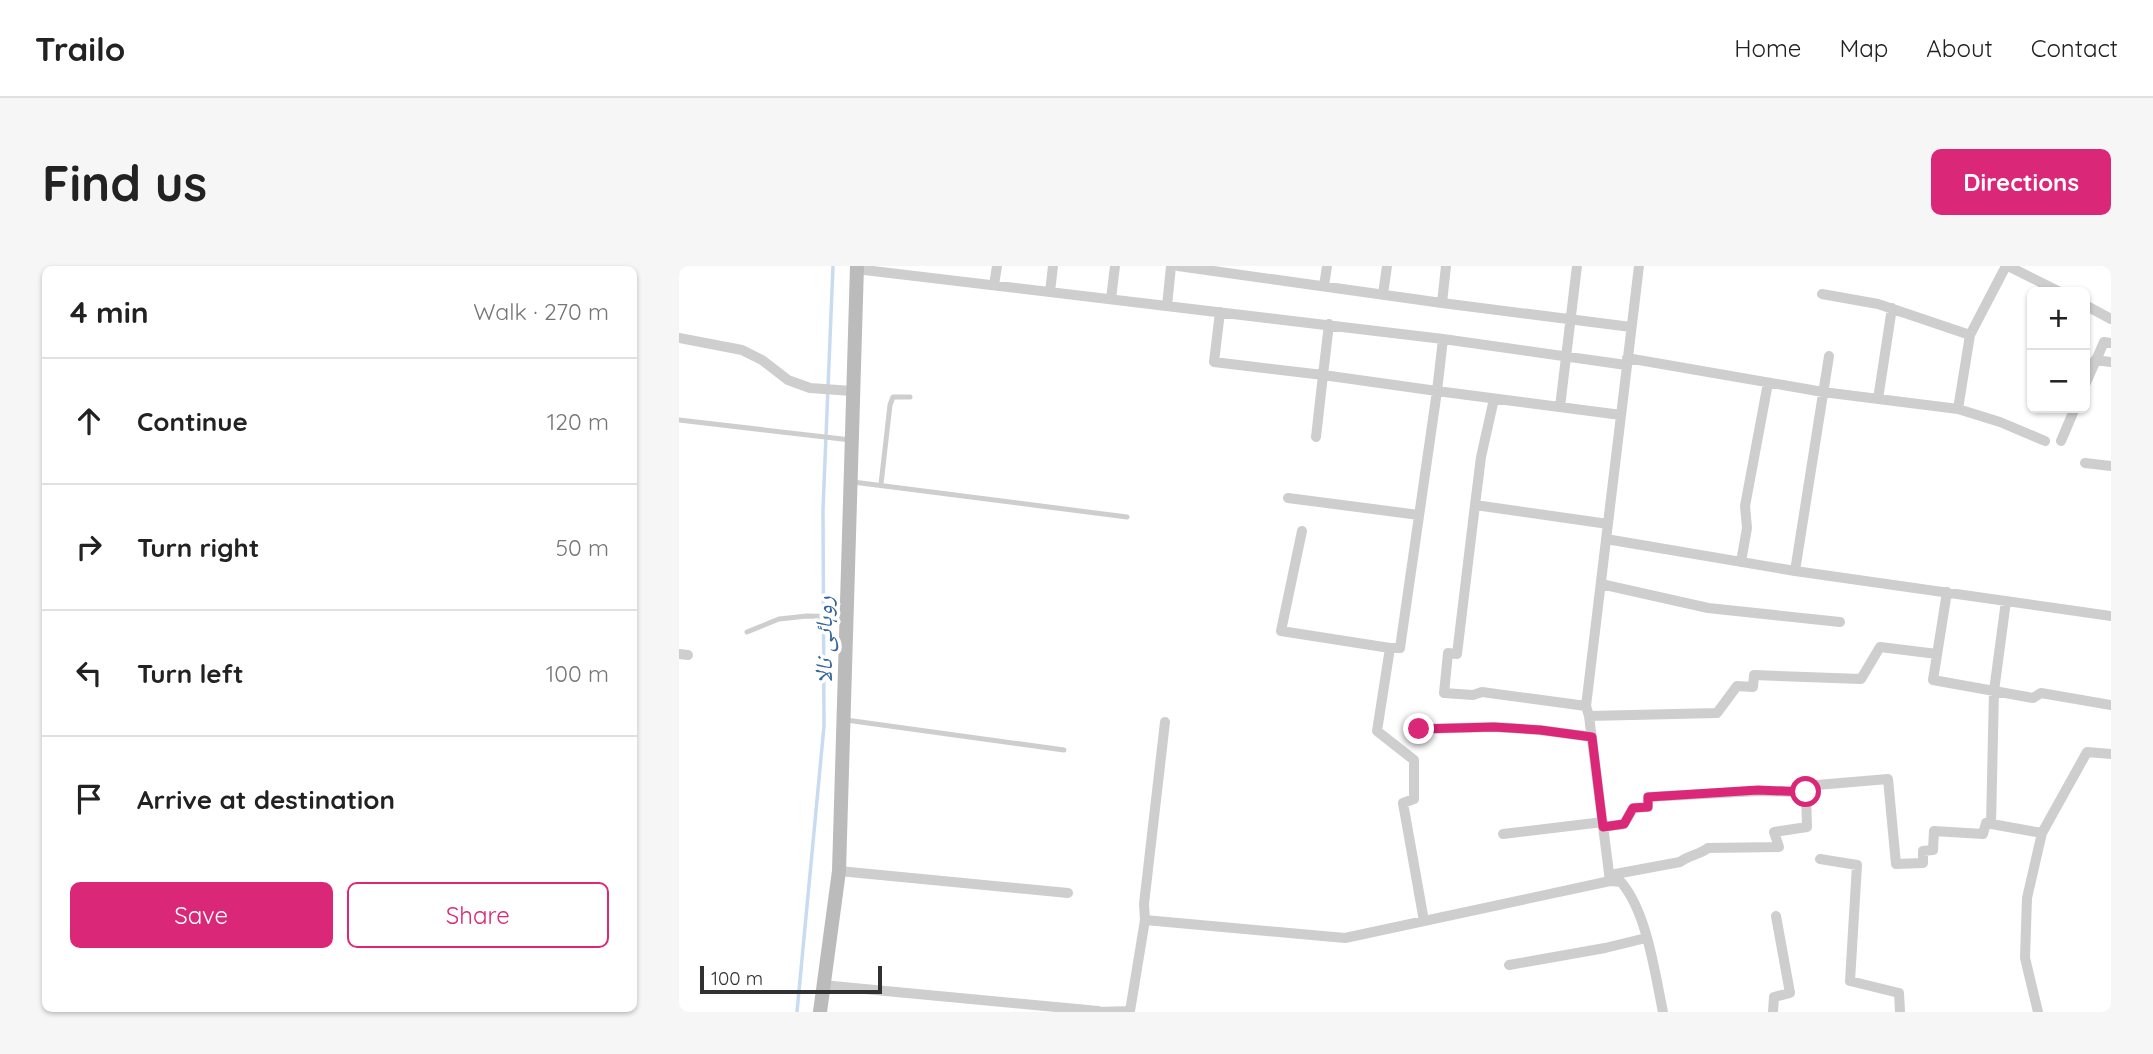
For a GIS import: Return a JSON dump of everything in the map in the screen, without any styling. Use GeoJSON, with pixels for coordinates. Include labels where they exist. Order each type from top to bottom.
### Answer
{"type":"FeatureCollection","features":[{"type":"Feature","properties":{"kind":"street"},"geometry":{"type":"LineString","coordinates":[[994,285],[997,266]]}},
{"type":"Feature","properties":{"kind":"street"},"geometry":{"type":"LineString","coordinates":[[1050,292],[1053,266]]}},
{"type":"Feature","properties":{"kind":"street"},"geometry":{"type":"LineString","coordinates":[[1111,299],[1115,266]]}},
{"type":"Feature","properties":{"kind":"street"},"geometry":{"type":"LineString","coordinates":[[1167,306],[1171,266]]}},
{"type":"Feature","properties":{"kind":"street"},"geometry":{"type":"LineString","coordinates":[[1178,266],[1631,327]]}},
{"type":"Feature","properties":{"kind":"street"},"geometry":{"type":"LineString","coordinates":[[1268,279],[1270,266]]}},
{"type":"Feature","properties":{"kind":"street"},"geometry":{"type":"LineString","coordinates":[[1324,286],[1327,266]]}},
{"type":"Feature","properties":{"kind":"street"},"geometry":{"type":"LineString","coordinates":[[1383,294],[1387,266]]}},
{"type":"Feature","properties":{"kind":"street"},"geometry":{"type":"LineString","coordinates":[[1442,303],[1446,266]]}},
{"type":"Feature","properties":{"kind":"street"},"geometry":{"type":"LineString","coordinates":[[1560,407],[1577,266]]}},
{"type":"Feature","properties":{"kind":"street"},"geometry":{"type":"LineString","coordinates":[[1610,878],[1587,711],[1639,266]]}},
{"type":"Feature","properties":{"kind":"street"},"geometry":{"type":"LineString","coordinates":[[1958,409],[1970,335],[2007,266],[2050,287]]}},
{"type":"Feature","properties":{"kind":"street"},"geometry":{"type":"LineString","coordinates":[[820,1012],[839,871],[843,617],[850,481],[846,391],[857,267],[1627,362],[1823,392],[1958,409],[2000,422],[2045,441]]}},
{"type":"Feature","properties":{"kind":"street"},"geometry":{"type":"LineString","coordinates":[[1822,294],[1892,308],[1970,335]]}},
{"type":"Feature","properties":{"kind":"street"},"geometry":{"type":"LineString","coordinates":[[1878,399],[1892,308]]}},
{"type":"Feature","properties":{"kind":"street"},"geometry":{"type":"LineString","coordinates":[[2090,308],[2111,318]]}},
{"type":"Feature","properties":{"kind":"street"},"geometry":{"type":"LineString","coordinates":[[1220,312],[1214,362],[1621,415]]}},
{"type":"Feature","properties":{"kind":"street"},"geometry":{"type":"LineString","coordinates":[[1316,437],[1329,324]]}},
{"type":"Feature","properties":{"kind":"street"},"geometry":{"type":"LineString","coordinates":[[679,338],[742,350],[762,360],[788,380],[810,388],[846,391]]}},
{"type":"Feature","properties":{"kind":"street"},"geometry":{"type":"LineString","coordinates":[[1302,531],[1281,631],[1400,648],[1443,340]]}},
{"type":"Feature","properties":{"kind":"street"},"geometry":{"type":"LineString","coordinates":[[2090,372],[2104,342],[2111,343]]}},
{"type":"Feature","properties":{"kind":"street"},"geometry":{"type":"LineString","coordinates":[[1795,571],[1829,356]]}},
{"type":"Feature","properties":{"kind":"street"},"geometry":{"type":"LineString","coordinates":[[2095,360],[2111,362]]}},
{"type":"Feature","properties":{"kind":"street"},"geometry":{"type":"LineString","coordinates":[[1741,562],[1747,528],[1745,506],[1768,383]]}},
{"type":"Feature","properties":{"kind":"street"},"geometry":{"type":"LineString","coordinates":[[1494,399],[1481,457],[1457,654],[1448,653],[1444,693],[1473,695],[1482,692],[1587,711],[1717,713],[1737,686],[1753,687],[1754,674],[1861,679],[1880,647],[1937,654]]}},
{"type":"Feature","properties":{"kind":"street"},"geometry":{"type":"LineString","coordinates":[[2061,441],[2073,413]]}},
{"type":"Feature","properties":{"kind":"street"},"geometry":{"type":"LineString","coordinates":[[2085,463],[2111,466]]}},
{"type":"Feature","properties":{"kind":"street"},"geometry":{"type":"LineString","coordinates":[[1287,498],[1419,515]]}},
{"type":"Feature","properties":{"kind":"street"},"geometry":{"type":"LineString","coordinates":[[1475,505],[1608,524]]}},
{"type":"Feature","properties":{"kind":"street"},"geometry":{"type":"LineString","coordinates":[[1606,539],[1795,571],[2111,616]]}},
{"type":"Feature","properties":{"kind":"street"},"geometry":{"type":"LineString","coordinates":[[1601,584],[1708,608],[1840,622]]}},
{"type":"Feature","properties":{"kind":"street"},"geometry":{"type":"LineString","coordinates":[[1947,592],[1933,680],[2033,698],[2041,693],[2111,705]]}},
{"type":"Feature","properties":{"kind":"street"},"geometry":{"type":"LineString","coordinates":[[1991,824],[1994,691],[2006,601]]}},
{"type":"Feature","properties":{"kind":"street"},"geometry":{"type":"LineString","coordinates":[[1390,648],[1377,731],[1414,760],[1414,799],[1403,803],[1424,921]]}},
{"type":"Feature","properties":{"kind":"street"},"geometry":{"type":"LineString","coordinates":[[822,985],[1132,1012],[1145,920],[1144,904],[1165,722]]}},
{"type":"Feature","properties":{"kind":"street"},"geometry":{"type":"LineString","coordinates":[[1419,729],[1494,727],[1592,737]]}},
{"type":"Feature","properties":{"kind":"street"},"geometry":{"type":"LineString","coordinates":[[2038,1012],[2025,958],[2027,898],[2042,833],[2087,752],[2111,754]]}},
{"type":"Feature","properties":{"kind":"street"},"geometry":{"type":"LineString","coordinates":[[1145,920],[1345,938],[1680,862],[1687,856],[1702,853],[1708,848],[1779,846],[1775,832],[1807,827],[1805,786],[1888,779],[1896,864],[1923,863],[1923,851],[1933,850],[1934,831],[1983,834],[1986,823],[2042,833]]}},
{"type":"Feature","properties":{"kind":"street"},"geometry":{"type":"LineString","coordinates":[[1503,834],[1624,824],[1633,808],[1648,807],[1648,797],[1758,790],[1806,792]]}},
{"type":"Feature","properties":{"kind":"street"},"geometry":{"type":"LineString","coordinates":[[1820,859],[1857,865],[1850,981],[1899,993],[1900,1012]]}},
{"type":"Feature","properties":{"kind":"street"},"geometry":{"type":"LineString","coordinates":[[839,871],[1068,893]]}},
{"type":"Feature","properties":{"kind":"street"},"geometry":{"type":"LineString","coordinates":[[1610,878],[1621,882],[1629,892],[1651,950],[1663,1012]]}},
{"type":"Feature","properties":{"kind":"street"},"geometry":{"type":"LineString","coordinates":[[1773,1012],[1774,997],[1790,993],[1776,916]]}},
{"type":"Feature","properties":{"kind":"street"},"geometry":{"type":"LineString","coordinates":[[1509,965],[1646,938]]}},
{"type":"Feature","properties":{"kind":"lane"},"geometry":{"type":"LineString","coordinates":[[881,484],[893,397],[910,397]]}},
{"type":"Feature","properties":{"kind":"lane"},"geometry":{"type":"LineString","coordinates":[[679,420],[848,439]]}},
{"type":"Feature","properties":{"kind":"lane"},"geometry":{"type":"LineString","coordinates":[[850,481],[1127,517]]}},
{"type":"Feature","properties":{"kind":"lane"},"geometry":{"type":"LineString","coordinates":[[747,632],[779,619],[843,617]]}},
{"type":"Feature","properties":{"kind":"lane"},"geometry":{"type":"LineString","coordinates":[[843,720],[1064,750]]}},
{"type":"Feature","properties":{"kind":"waterway","name":"روہائی نالا"},"geometry":{"type":"LineString","coordinates":[[797,1012],[824,726],[823,509],[833,266]]}},
{"type":"Feature","properties":{"kind":"route"},"geometry":{"type":"LineString","coordinates":[[1419,729],[1494,727],[1592,737],[1603,827],[1624,824],[1633,808],[1648,807],[1648,797],[1758,790],[1806,792]]}}]}
